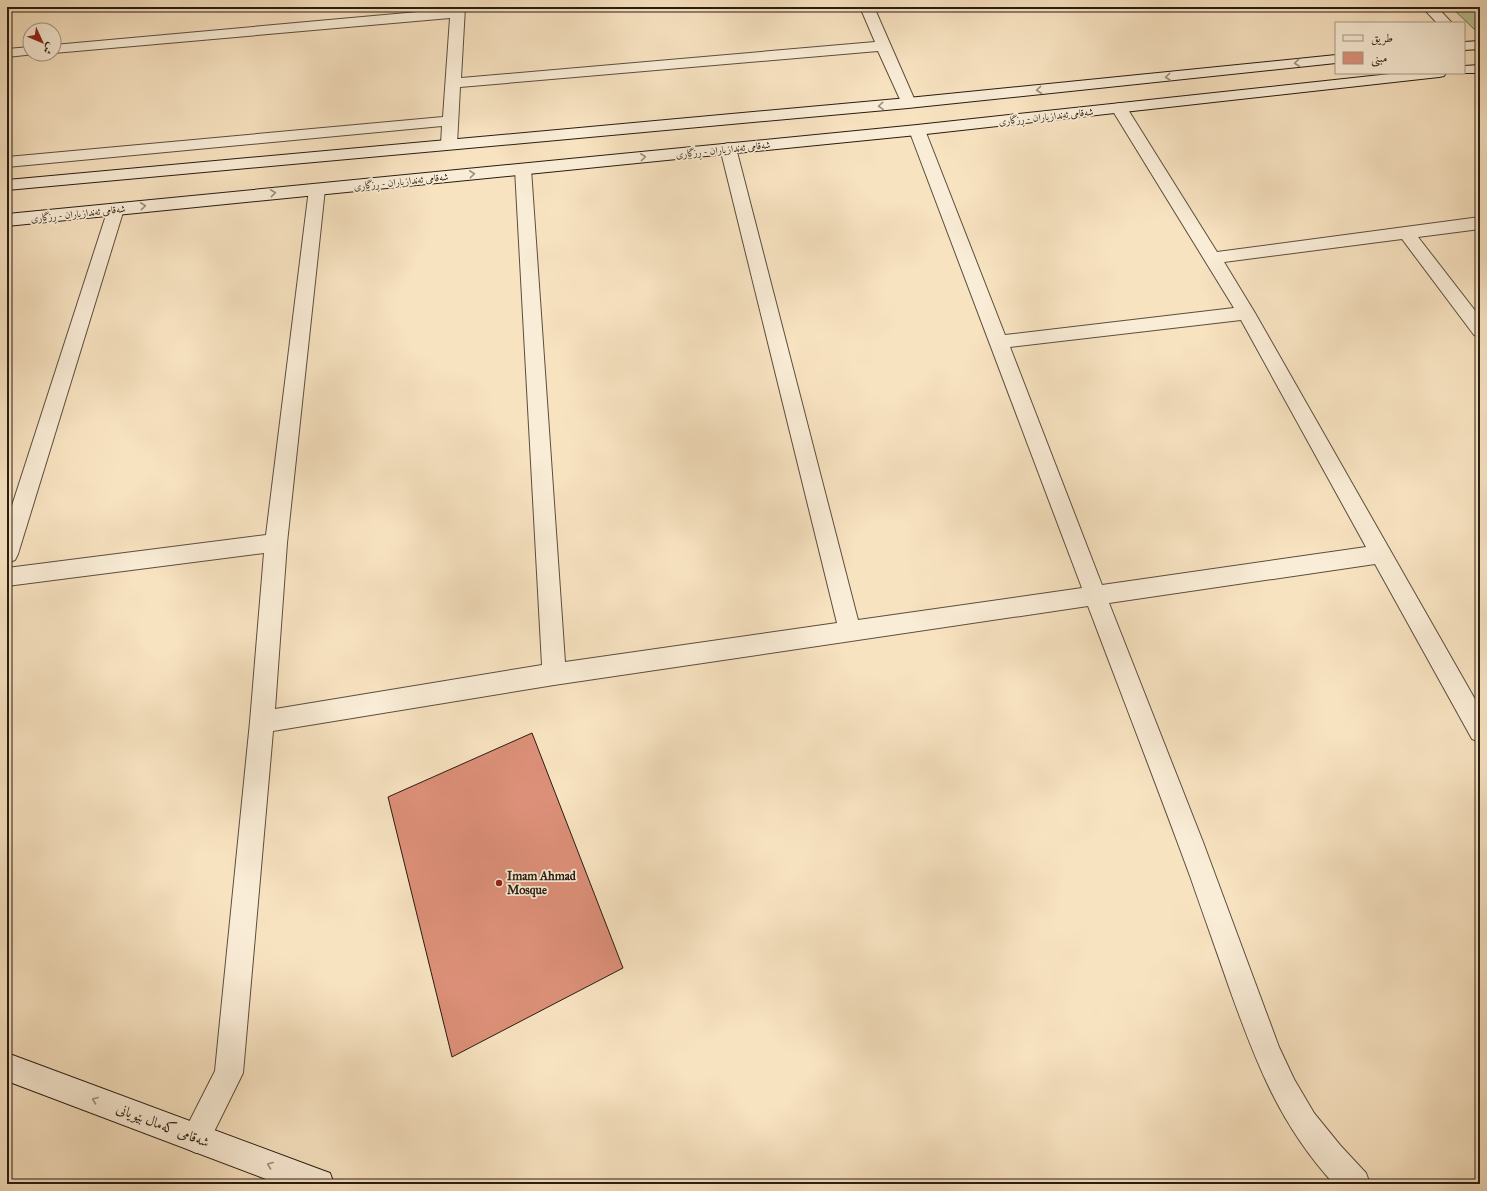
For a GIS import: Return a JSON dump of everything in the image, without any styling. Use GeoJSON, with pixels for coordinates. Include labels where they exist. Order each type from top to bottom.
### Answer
{"type":"FeatureCollection","features":[{"type":"Feature","properties":{"kind":"street"},"geometry":{"type":"LineString","coordinates":[[867,7],[908,103]]}},
{"type":"Feature","properties":{"kind":"street"},"geometry":{"type":"LineString","coordinates":[[1429,7],[1444,22]]}},
{"type":"Feature","properties":{"kind":"street"},"geometry":{"type":"LineString","coordinates":[[62,48],[458,10],[449,144]]}},
{"type":"Feature","properties":{"kind":"street"},"geometry":{"type":"LineString","coordinates":[[453,83],[883,46]]}},
{"type":"Feature","properties":{"kind":"street"},"geometry":{"type":"LineString","coordinates":[[7,53],[22,52]]}},
{"type":"Feature","properties":{"kind":"street"},"geometry":{"type":"LineString","coordinates":[[7,185],[908,103],[1335,59]]}},
{"type":"Feature","properties":{"kind":"street"},"geometry":{"type":"LineString","coordinates":[[1465,70],[1480,69]]}},
{"type":"Feature","properties":{"kind":"street","name":"شەقامی ئەندازیاران - ڕزگاری"},"geometry":{"type":"LineString","coordinates":[[7,220],[916,130],[1430,74]]}},
{"type":"Feature","properties":{"kind":"street"},"geometry":{"type":"LineString","coordinates":[[1119,108],[1246,313],[1480,731]]}},
{"type":"Feature","properties":{"kind":"street"},"geometry":{"type":"LineString","coordinates":[[7,162],[451,121]]}},
{"type":"Feature","properties":{"kind":"street"},"geometry":{"type":"LineString","coordinates":[[610,130],[614,160]]}},
{"type":"Feature","properties":{"kind":"street"},"geometry":{"type":"LineString","coordinates":[[916,130],[1190,842],[1268,1053],[1284,1089],[1304,1123],[1329,1156],[1355,1184]]}},
{"type":"Feature","properties":{"kind":"street"},"geometry":{"type":"LineString","coordinates":[[728,148],[850,632]]}},
{"type":"Feature","properties":{"kind":"street"},"geometry":{"type":"LineString","coordinates":[[523,168],[554,674]]}},
{"type":"Feature","properties":{"kind":"street"},"geometry":{"type":"LineString","coordinates":[[196,1138],[228,1073],[262,722],[276,543],[317,189]]}},
{"type":"Feature","properties":{"kind":"street"},"geometry":{"type":"LineString","coordinates":[[7,554],[116,209]]}},
{"type":"Feature","properties":{"kind":"street"},"geometry":{"type":"LineString","coordinates":[[1213,258],[1480,224]]}},
{"type":"Feature","properties":{"kind":"street"},"geometry":{"type":"LineString","coordinates":[[1407,234],[1480,330]]}},
{"type":"Feature","properties":{"kind":"street"},"geometry":{"type":"LineString","coordinates":[[998,342],[1246,313]]}},
{"type":"Feature","properties":{"kind":"street"},"geometry":{"type":"LineString","coordinates":[[7,577],[276,543]]}},
{"type":"Feature","properties":{"kind":"street"},"geometry":{"type":"LineString","coordinates":[[262,722],[554,674],[1380,554]]}},
{"type":"Feature","properties":{"kind":"street","name":"شەقامی کەمال بێویانی"},"geometry":{"type":"LineString","coordinates":[[7,1067],[319,1184]]}},
{"type":"Feature","properties":{"kind":"green space"},"geometry":{"type":"Polygon","coordinates":[[[1451,7],[1480,7],[1480,30],[1474,29],[1451,7]]]}},
{"type":"Feature","properties":{"kind":"building","name":"Imam Ahmad Mosque"},"geometry":{"type":"Polygon","coordinates":[[[532,733],[623,968],[452,1057],[388,797],[532,733]]]}},
{"type":"Feature","properties":{"kind":"place","name":"Imam Ahmad Mosque"},"geometry":{"type":"Point","coordinates":[499,883]}}]}
